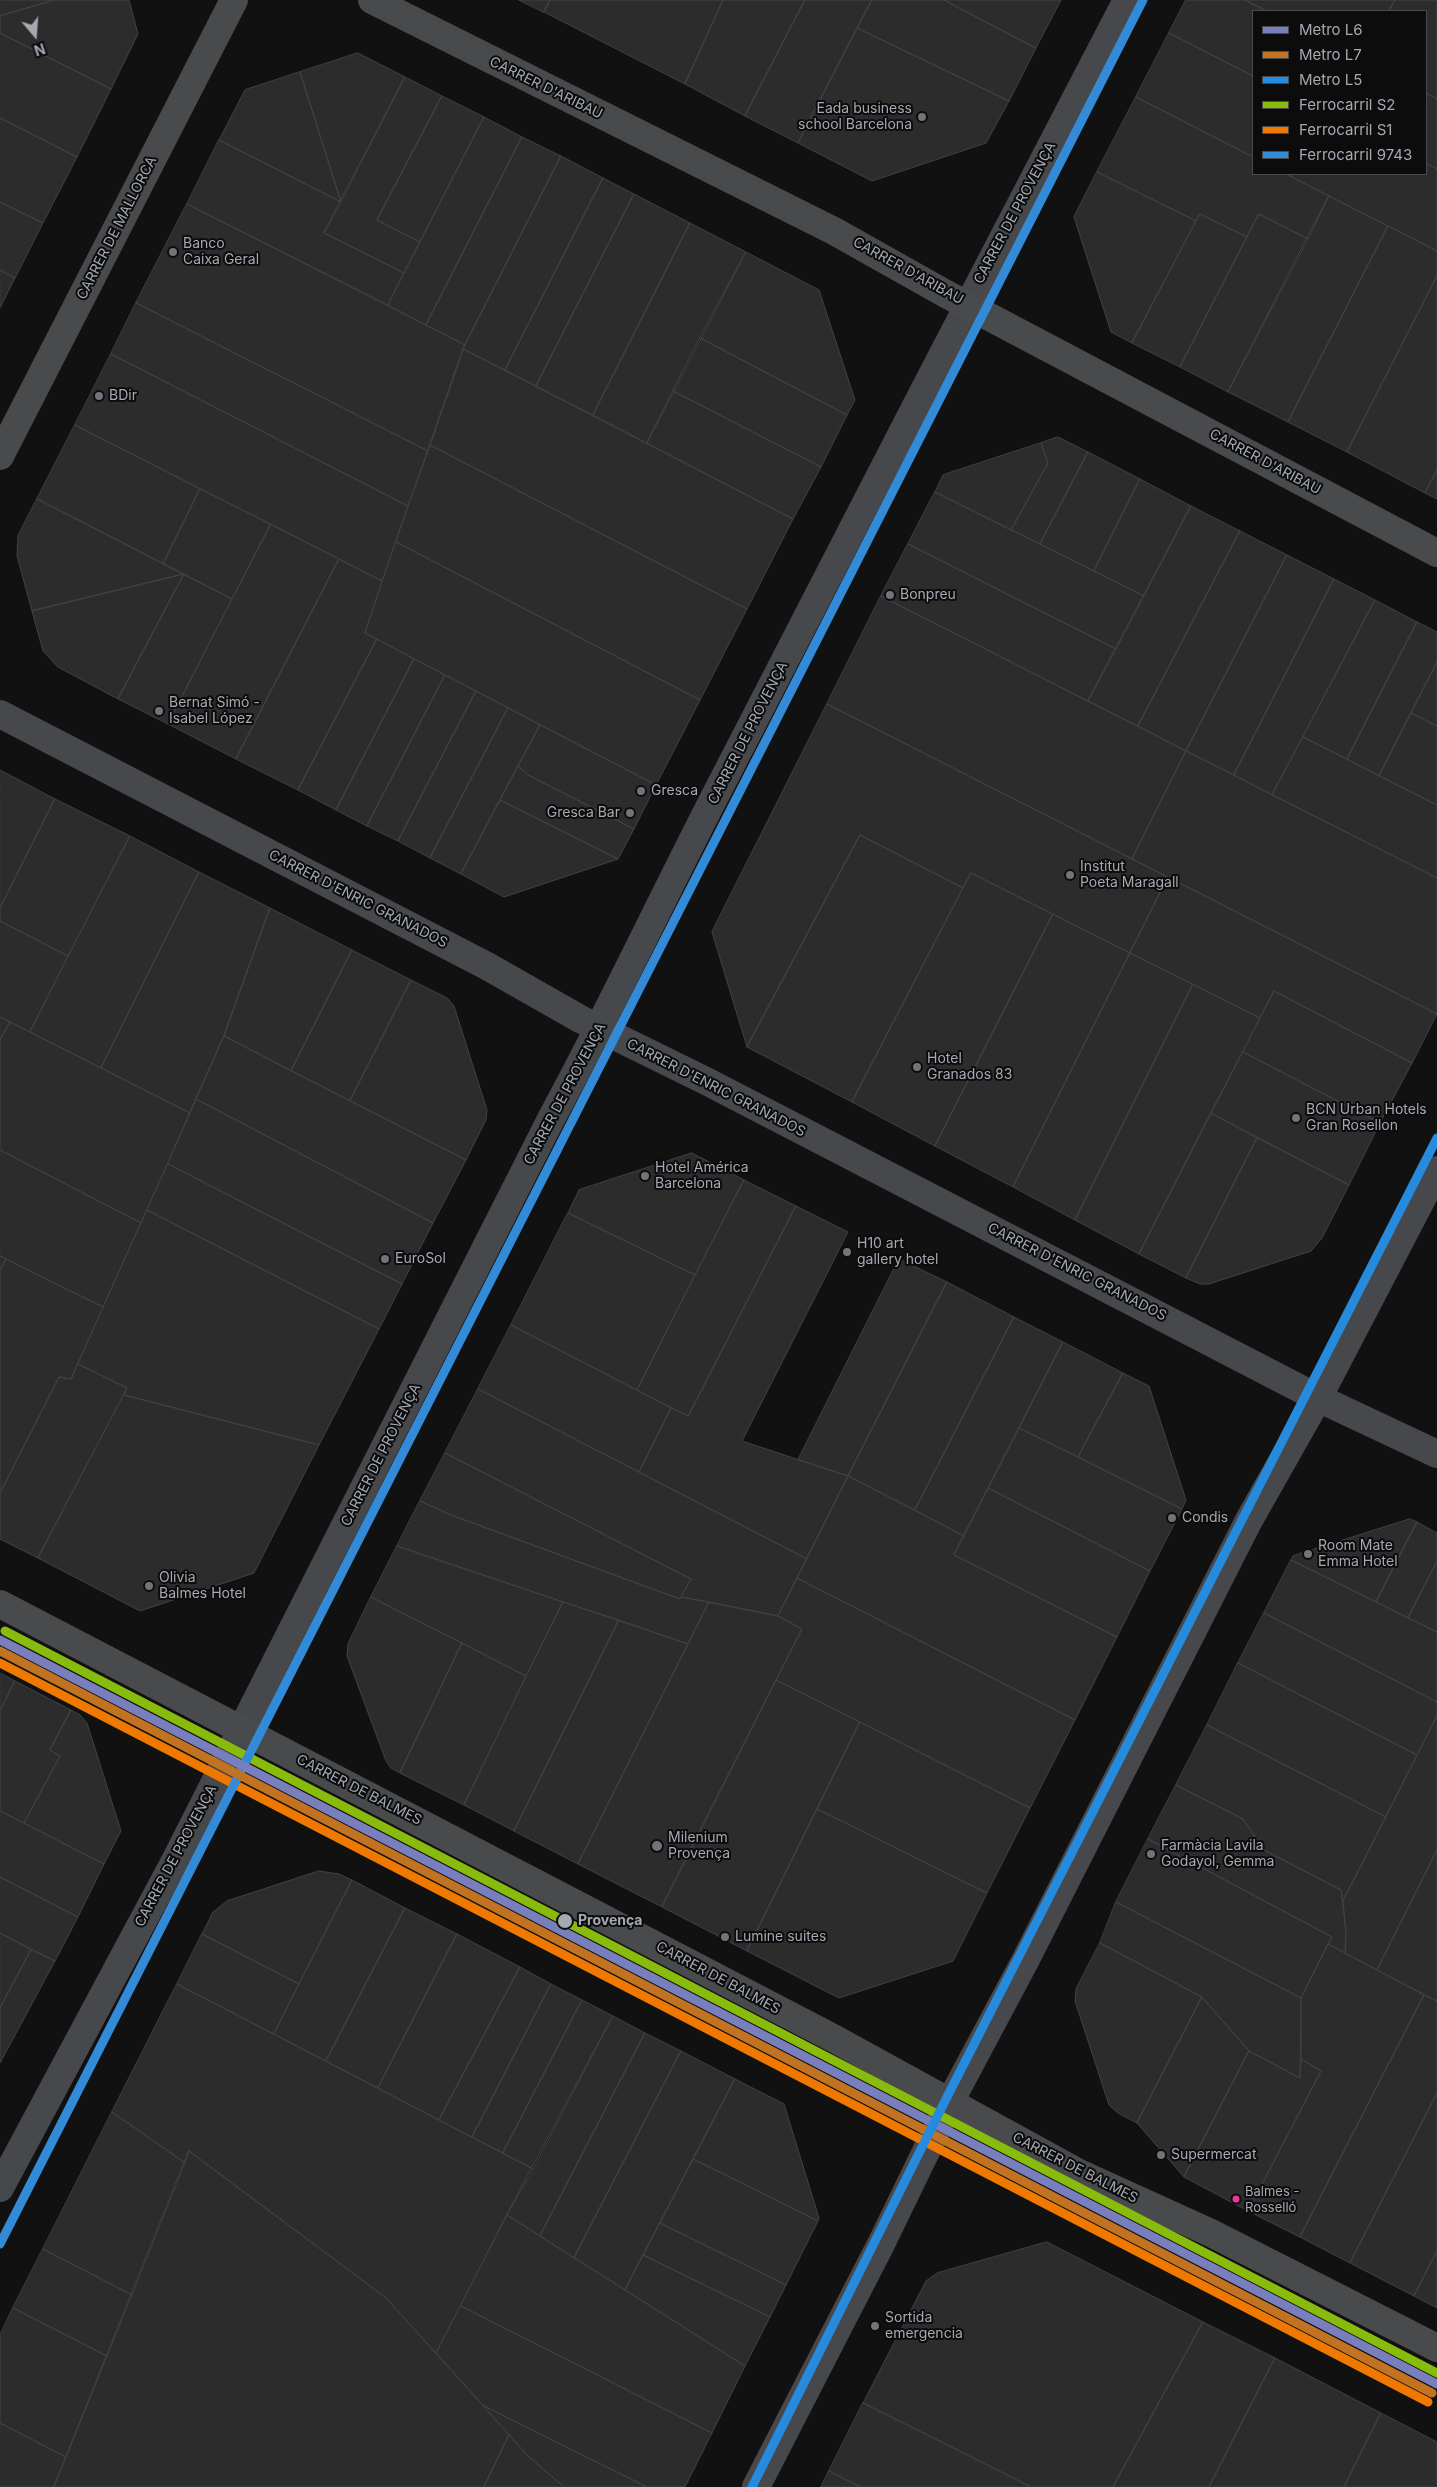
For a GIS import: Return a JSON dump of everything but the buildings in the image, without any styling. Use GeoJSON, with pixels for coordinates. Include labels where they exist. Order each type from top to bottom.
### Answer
{"type":"FeatureCollection","features":[{"type":"Feature","properties":{"kind":"main road","name":"CARRER DE MALLORCA"},"geometry":{"type":"LineString","coordinates":[[0,456],[234,0]]}},
{"type":"Feature","properties":{"kind":"main road","name":"CARRER D'ARIBAU"},"geometry":{"type":"LineString","coordinates":[[372,0],[818,223],[946,294],[1437,553]]}},
{"type":"Feature","properties":{"kind":"main road","name":"CARRER DE BALMES"},"geometry":{"type":"LineString","coordinates":[[0,1604],[243,1729],[951,2100],[1079,2172],[1211,2233],[1437,2348]]}},
{"type":"Feature","properties":{"kind":"street","name":"CARRER DE PROVENÇA"},"geometry":{"type":"LineString","coordinates":[[0,2188],[176,1859],[243,1729],[547,1127],[600,1029],[669,886],[967,304],[1127,0]]}},
{"type":"Feature","properties":{"kind":"street","name":"CARRER D'ENRIC GRANADOS"},"geometry":{"type":"LineString","coordinates":[[0,714],[479,961],[600,1029],[785,1122],[1318,1398],[1437,1454]]}},
{"type":"Feature","properties":{"kind":"street"},"geometry":{"type":"LineString","coordinates":[[756,2487],[881,2244],[951,2100],[1025,1961],[1249,1520],[1318,1398],[1437,1170]]}},
{"type":"Feature","properties":{"kind":"metro line","name":"L5"},"geometry":{"type":"LineString","coordinates":[[752,2487],[946,2099],[1437,1138]]}},
{"type":"Feature","properties":{"kind":"metro line","name":"L6"},"geometry":{"type":"LineString","coordinates":[[0,1640],[1437,2384]]}},
{"type":"Feature","properties":{"kind":"metro line","name":"L7"},"geometry":{"type":"LineString","coordinates":[[0,1651],[1432,2393]]}},
{"type":"Feature","properties":{"kind":"rail line","name":"9743"},"geometry":{"type":"LineString","coordinates":[[0,2244],[1143,0]]}},
{"type":"Feature","properties":{"kind":"rail line","name":"S2"},"geometry":{"type":"LineString","coordinates":[[5,1631],[1437,2373]]}},
{"type":"Feature","properties":{"kind":"rail line","name":"S1"},"geometry":{"type":"LineString","coordinates":[[0,1663],[1428,2402]]}},
{"type":"Feature","properties":{"kind":"place","name":"Eada business school Barcelona"},"geometry":{"type":"Point","coordinates":[922,117]}},
{"type":"Feature","properties":{"kind":"place","name":"Banco Caixa Geral"},"geometry":{"type":"Point","coordinates":[173,252]}},
{"type":"Feature","properties":{"kind":"place","name":"BDir"},"geometry":{"type":"Point","coordinates":[99,396]}},
{"type":"Feature","properties":{"kind":"place","name":"Bonpreu"},"geometry":{"type":"Point","coordinates":[890,595]}},
{"type":"Feature","properties":{"kind":"place","name":"Bernat Simó - Isabel López"},"geometry":{"type":"Point","coordinates":[159,711]}},
{"type":"Feature","properties":{"kind":"place","name":"Gresca"},"geometry":{"type":"Point","coordinates":[641,791]}},
{"type":"Feature","properties":{"kind":"place","name":"Gresca Bar"},"geometry":{"type":"Point","coordinates":[630,813]}},
{"type":"Feature","properties":{"kind":"place","name":"Institut Poeta Maragall"},"geometry":{"type":"Point","coordinates":[1070,875]}},
{"type":"Feature","properties":{"kind":"place","name":"Hotel Granados 83"},"geometry":{"type":"Point","coordinates":[917,1067]}},
{"type":"Feature","properties":{"kind":"place","name":"BCN Urban Hotels Gran Rosellon"},"geometry":{"type":"Point","coordinates":[1296,1118]}},
{"type":"Feature","properties":{"kind":"place","name":"Hotel América Barcelona"},"geometry":{"type":"Point","coordinates":[645,1176]}},
{"type":"Feature","properties":{"kind":"place","name":"H10 art gallery hotel"},"geometry":{"type":"Point","coordinates":[847,1252]}},
{"type":"Feature","properties":{"kind":"place","name":"EuroSol"},"geometry":{"type":"Point","coordinates":[385,1259]}},
{"type":"Feature","properties":{"kind":"place","name":"Condis"},"geometry":{"type":"Point","coordinates":[1172,1518]}},
{"type":"Feature","properties":{"kind":"place","name":"Room Mate Emma Hotel"},"geometry":{"type":"Point","coordinates":[1308,1554]}},
{"type":"Feature","properties":{"kind":"place","name":"Olivia Balmes Hotel"},"geometry":{"type":"Point","coordinates":[149,1586]}},
{"type":"Feature","properties":{"kind":"place","name":"Milenium Provença"},"geometry":{"type":"Point","coordinates":[657,1846]}},
{"type":"Feature","properties":{"kind":"place","name":"Farmàcia Lavila Godayol, Gemma"},"geometry":{"type":"Point","coordinates":[1151,1854]}},
{"type":"Feature","properties":{"kind":"place","name":"Provença"},"geometry":{"type":"Point","coordinates":[565,1921]}},
{"type":"Feature","properties":{"kind":"place","name":"Lumine suites"},"geometry":{"type":"Point","coordinates":[725,1937]}},
{"type":"Feature","properties":{"kind":"place","name":"Supermercat"},"geometry":{"type":"Point","coordinates":[1161,2155]}},
{"type":"Feature","properties":{"kind":"place","name":"Balmes - Rosselló"},"geometry":{"type":"Point","coordinates":[1236,2199]}},
{"type":"Feature","properties":{"kind":"place","name":"Sortida emergencia"},"geometry":{"type":"Point","coordinates":[875,2326]}}]}
